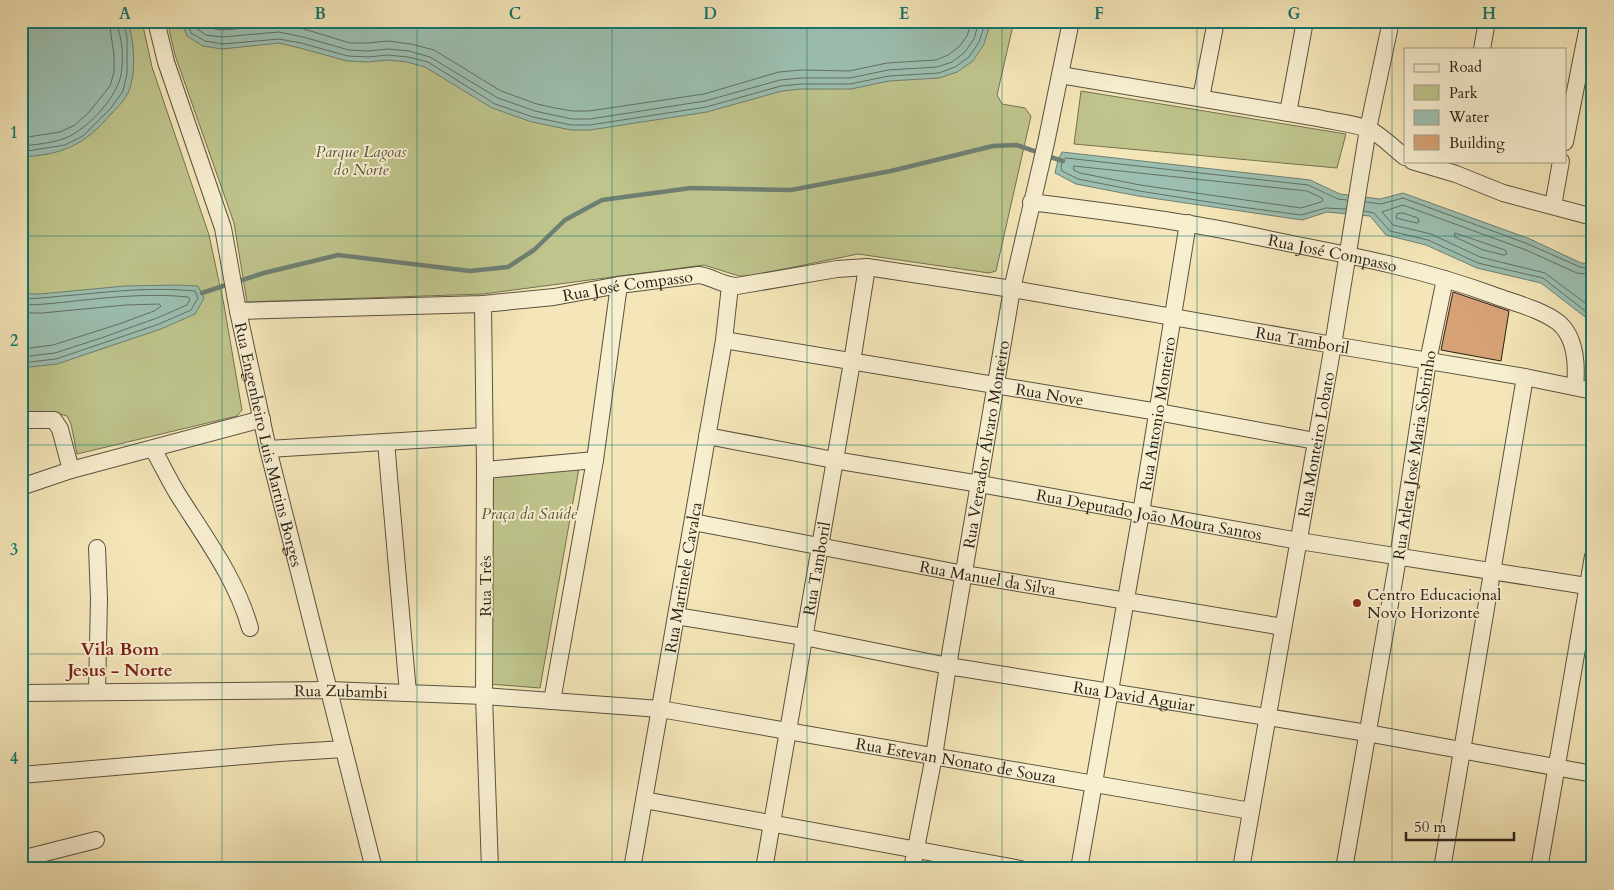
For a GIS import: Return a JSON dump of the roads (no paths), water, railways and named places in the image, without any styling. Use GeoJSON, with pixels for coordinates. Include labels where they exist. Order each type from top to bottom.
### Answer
{"type":"FeatureCollection","features":[{"type":"Feature","properties":{"kind":"street","name":"Rua Engenheiro Luis Martins Borges"},"geometry":{"type":"LineString","coordinates":[[156,21],[166,62],[223,228],[236,304],[268,449],[374,869]]}},
{"type":"Feature","properties":{"kind":"street","name":"Rua Vereador Álvaro Monteiro"},"geometry":{"type":"LineString","coordinates":[[912,869],[934,756],[1012,289],[1046,143],[1070,21]]}},
{"type":"Feature","properties":{"kind":"street"},"geometry":{"type":"LineString","coordinates":[[1201,98],[1216,21]]}},
{"type":"Feature","properties":{"kind":"street"},"geometry":{"type":"LineString","coordinates":[[1288,113],[1305,21]]}},
{"type":"Feature","properties":{"kind":"street","name":"Rua Monteiro Lobato"},"geometry":{"type":"LineString","coordinates":[[1241,869],[1333,346],[1368,129],[1391,21]]}},
{"type":"Feature","properties":{"kind":"street"},"geometry":{"type":"LineString","coordinates":[[1482,48],[1487,21]]}},
{"type":"Feature","properties":{"kind":"street"},"geometry":{"type":"LineString","coordinates":[[1566,137],[1589,21]]}},
{"type":"Feature","properties":{"kind":"street"},"geometry":{"type":"LineString","coordinates":[[1060,75],[1288,113],[1368,129],[1404,156]]}},
{"type":"Feature","properties":{"kind":"street"},"geometry":{"type":"LineString","coordinates":[[1418,162],[1457,168],[1503,193],[1593,217]]}},
{"type":"Feature","properties":{"kind":"street"},"geometry":{"type":"LineString","coordinates":[[1553,206],[1562,162]]}},
{"type":"Feature","properties":{"kind":"street","name":"Rua José Compasso"},"geometry":{"type":"LineString","coordinates":[[1032,202],[1188,224],[1348,254],[1445,279],[1532,309],[1559,324],[1573,346],[1576,376],[1575,387]]}},
{"type":"Feature","properties":{"kind":"street","name":"Rua Antonio Monteiro"},"geometry":{"type":"LineString","coordinates":[[1079,869],[1092,785],[1142,513],[1188,224]]}},
{"type":"Feature","properties":{"kind":"street","name":"Rua José Compasso"},"geometry":{"type":"LineString","coordinates":[[236,304],[483,304],[554,297],[619,285],[699,276],[710,277],[730,286],[743,286],[837,269],[867,267],[1012,289]]}},
{"type":"Feature","properties":{"kind":"street","name":"Rua Tamboril"},"geometry":{"type":"LineString","coordinates":[[764,869],[867,267]]}},
{"type":"Feature","properties":{"kind":"street","name":"Rua Atleta José Maria Sobrinho"},"geometry":{"type":"LineString","coordinates":[[1344,869],[1398,558],[1428,362],[1445,279]]}},
{"type":"Feature","properties":{"kind":"street"},"geometry":{"type":"LineString","coordinates":[[552,701],[595,460],[619,285]]}},
{"type":"Feature","properties":{"kind":"street","name":"Rua Martinele Cavalca"},"geometry":{"type":"LineString","coordinates":[[632,869],[724,340],[730,286]]}},
{"type":"Feature","properties":{"kind":"street","name":"Rua Tamboril"},"geometry":{"type":"LineString","coordinates":[[1012,289],[1333,346],[1525,377],[1593,391]]}},
{"type":"Feature","properties":{"kind":"street","name":"Rua Três"},"geometry":{"type":"LineString","coordinates":[[483,304],[485,470],[484,696],[490,869]]}},
{"type":"Feature","properties":{"kind":"street","name":"Rua Nove"},"geometry":{"type":"LineString","coordinates":[[724,340],[1158,412],[1315,441]]}},
{"type":"Feature","properties":{"kind":"street"},"geometry":{"type":"LineString","coordinates":[[1442,869],[1490,572],[1525,377]]}},
{"type":"Feature","properties":{"kind":"street"},"geometry":{"type":"LineString","coordinates":[[21,487],[71,470],[262,419]]}},
{"type":"Feature","properties":{"kind":"street"},"geometry":{"type":"LineString","coordinates":[[21,420],[54,420],[60,429],[71,470]]}},
{"type":"Feature","properties":{"kind":"street"},"geometry":{"type":"LineString","coordinates":[[268,449],[484,436]]}},
{"type":"Feature","properties":{"kind":"street","name":"Rua Deputado João Moura Santos"},"geometry":{"type":"LineString","coordinates":[[707,436],[834,460],[1398,558],[1590,587]]}},
{"type":"Feature","properties":{"kind":"street"},"geometry":{"type":"LineString","coordinates":[[386,442],[408,693]]}},
{"type":"Feature","properties":{"kind":"street"},"geometry":{"type":"LineString","coordinates":[[152,449],[216,553],[240,597],[250,628]]}},
{"type":"Feature","properties":{"kind":"street"},"geometry":{"type":"LineString","coordinates":[[485,470],[595,460]]}},
{"type":"Feature","properties":{"kind":"street","name":"Rua Manuel da Silva"},"geometry":{"type":"LineString","coordinates":[[693,522],[964,574],[1283,627]]}},
{"type":"Feature","properties":{"kind":"street"},"geometry":{"type":"LineString","coordinates":[[97,548],[99,599],[97,691]]}},
{"type":"Feature","properties":{"kind":"street"},"geometry":{"type":"LineString","coordinates":[[1539,869],[1590,587],[1593,556]]}},
{"type":"Feature","properties":{"kind":"street","name":"Rua David Aguiar"},"geometry":{"type":"LineString","coordinates":[[676,616],[804,637],[948,666],[1367,734],[1593,774]]}},
{"type":"Feature","properties":{"kind":"street","name":"Rua Zubambi"},"geometry":{"type":"LineString","coordinates":[[21,693],[329,690],[484,696],[660,709]]}},
{"type":"Feature","properties":{"kind":"street","name":"Rua Estevan Nonato de Souza"},"geometry":{"type":"LineString","coordinates":[[660,709],[1251,811]]}},
{"type":"Feature","properties":{"kind":"street"},"geometry":{"type":"LineString","coordinates":[[21,775],[344,749]]}},
{"type":"Feature","properties":{"kind":"street"},"geometry":{"type":"LineString","coordinates":[[644,800],[1021,869]]}},
{"type":"Feature","properties":{"kind":"street"},"geometry":{"type":"LineString","coordinates":[[21,859],[96,840]]}},
{"type":"Feature","properties":{"kind":"water"},"geometry":{"type":"Polygon","coordinates":[[[21,21],[128,21],[132,39],[134,67],[131,85],[125,99],[92,134],[61,151],[21,157],[21,21]]]}},
{"type":"Feature","properties":{"kind":"water"},"geometry":{"type":"Polygon","coordinates":[[[181,21],[991,21],[984,44],[973,61],[957,72],[939,78],[889,81],[851,89],[782,91],[707,112],[590,130],[571,130],[532,122],[492,108],[425,67],[407,62],[387,60],[368,62],[347,61],[279,43],[222,49],[203,46],[187,36],[181,21]]]}},
{"type":"Feature","properties":{"kind":"water"},"geometry":{"type":"Polygon","coordinates":[[[1062,152],[1310,180],[1340,194],[1380,199],[1403,193],[1530,239],[1581,263],[1593,264],[1593,323],[1541,283],[1477,268],[1426,245],[1386,235],[1370,216],[1327,212],[1302,220],[1138,196],[1076,184],[1055,173],[1062,152]]]}},
{"type":"Feature","properties":{"kind":"water"},"geometry":{"type":"Polygon","coordinates":[[[125,286],[198,286],[204,298],[195,314],[161,329],[57,364],[21,368],[21,294],[125,286]]]}},
{"type":"Feature","properties":{"kind":"waterway"},"geometry":{"type":"LineString","coordinates":[[236,282],[264,273],[338,255],[470,271],[508,267],[534,250],[565,220],[602,200],[691,188],[791,190],[891,171],[993,146],[1016,145],[1040,153]]}},
{"type":"Feature","properties":{"kind":"waterway"},"geometry":{"type":"LineString","coordinates":[[1047,156],[1063,161]]}},
{"type":"Feature","properties":{"kind":"waterway"},"geometry":{"type":"LineString","coordinates":[[202,293],[229,284]]}},
{"type":"Feature","properties":{"kind":"place","name":"Centro Educacional Novo Horizonte"},"geometry":{"type":"Point","coordinates":[1357,603]}},
{"type":"Feature","properties":{"kind":"district","name":"Vila Bom Jesus - Norte"},"geometry":{"type":"Point","coordinates":[120,660]}},
{"type":"Feature","properties":{"kind":"park label","name":"Parque Lagoas do Norte"},"geometry":{"type":"Point","coordinates":[361,160]}},
{"type":"Feature","properties":{"kind":"park label","name":"Praça da Saúde"},"geometry":{"type":"Point","coordinates":[529,513]}}]}
